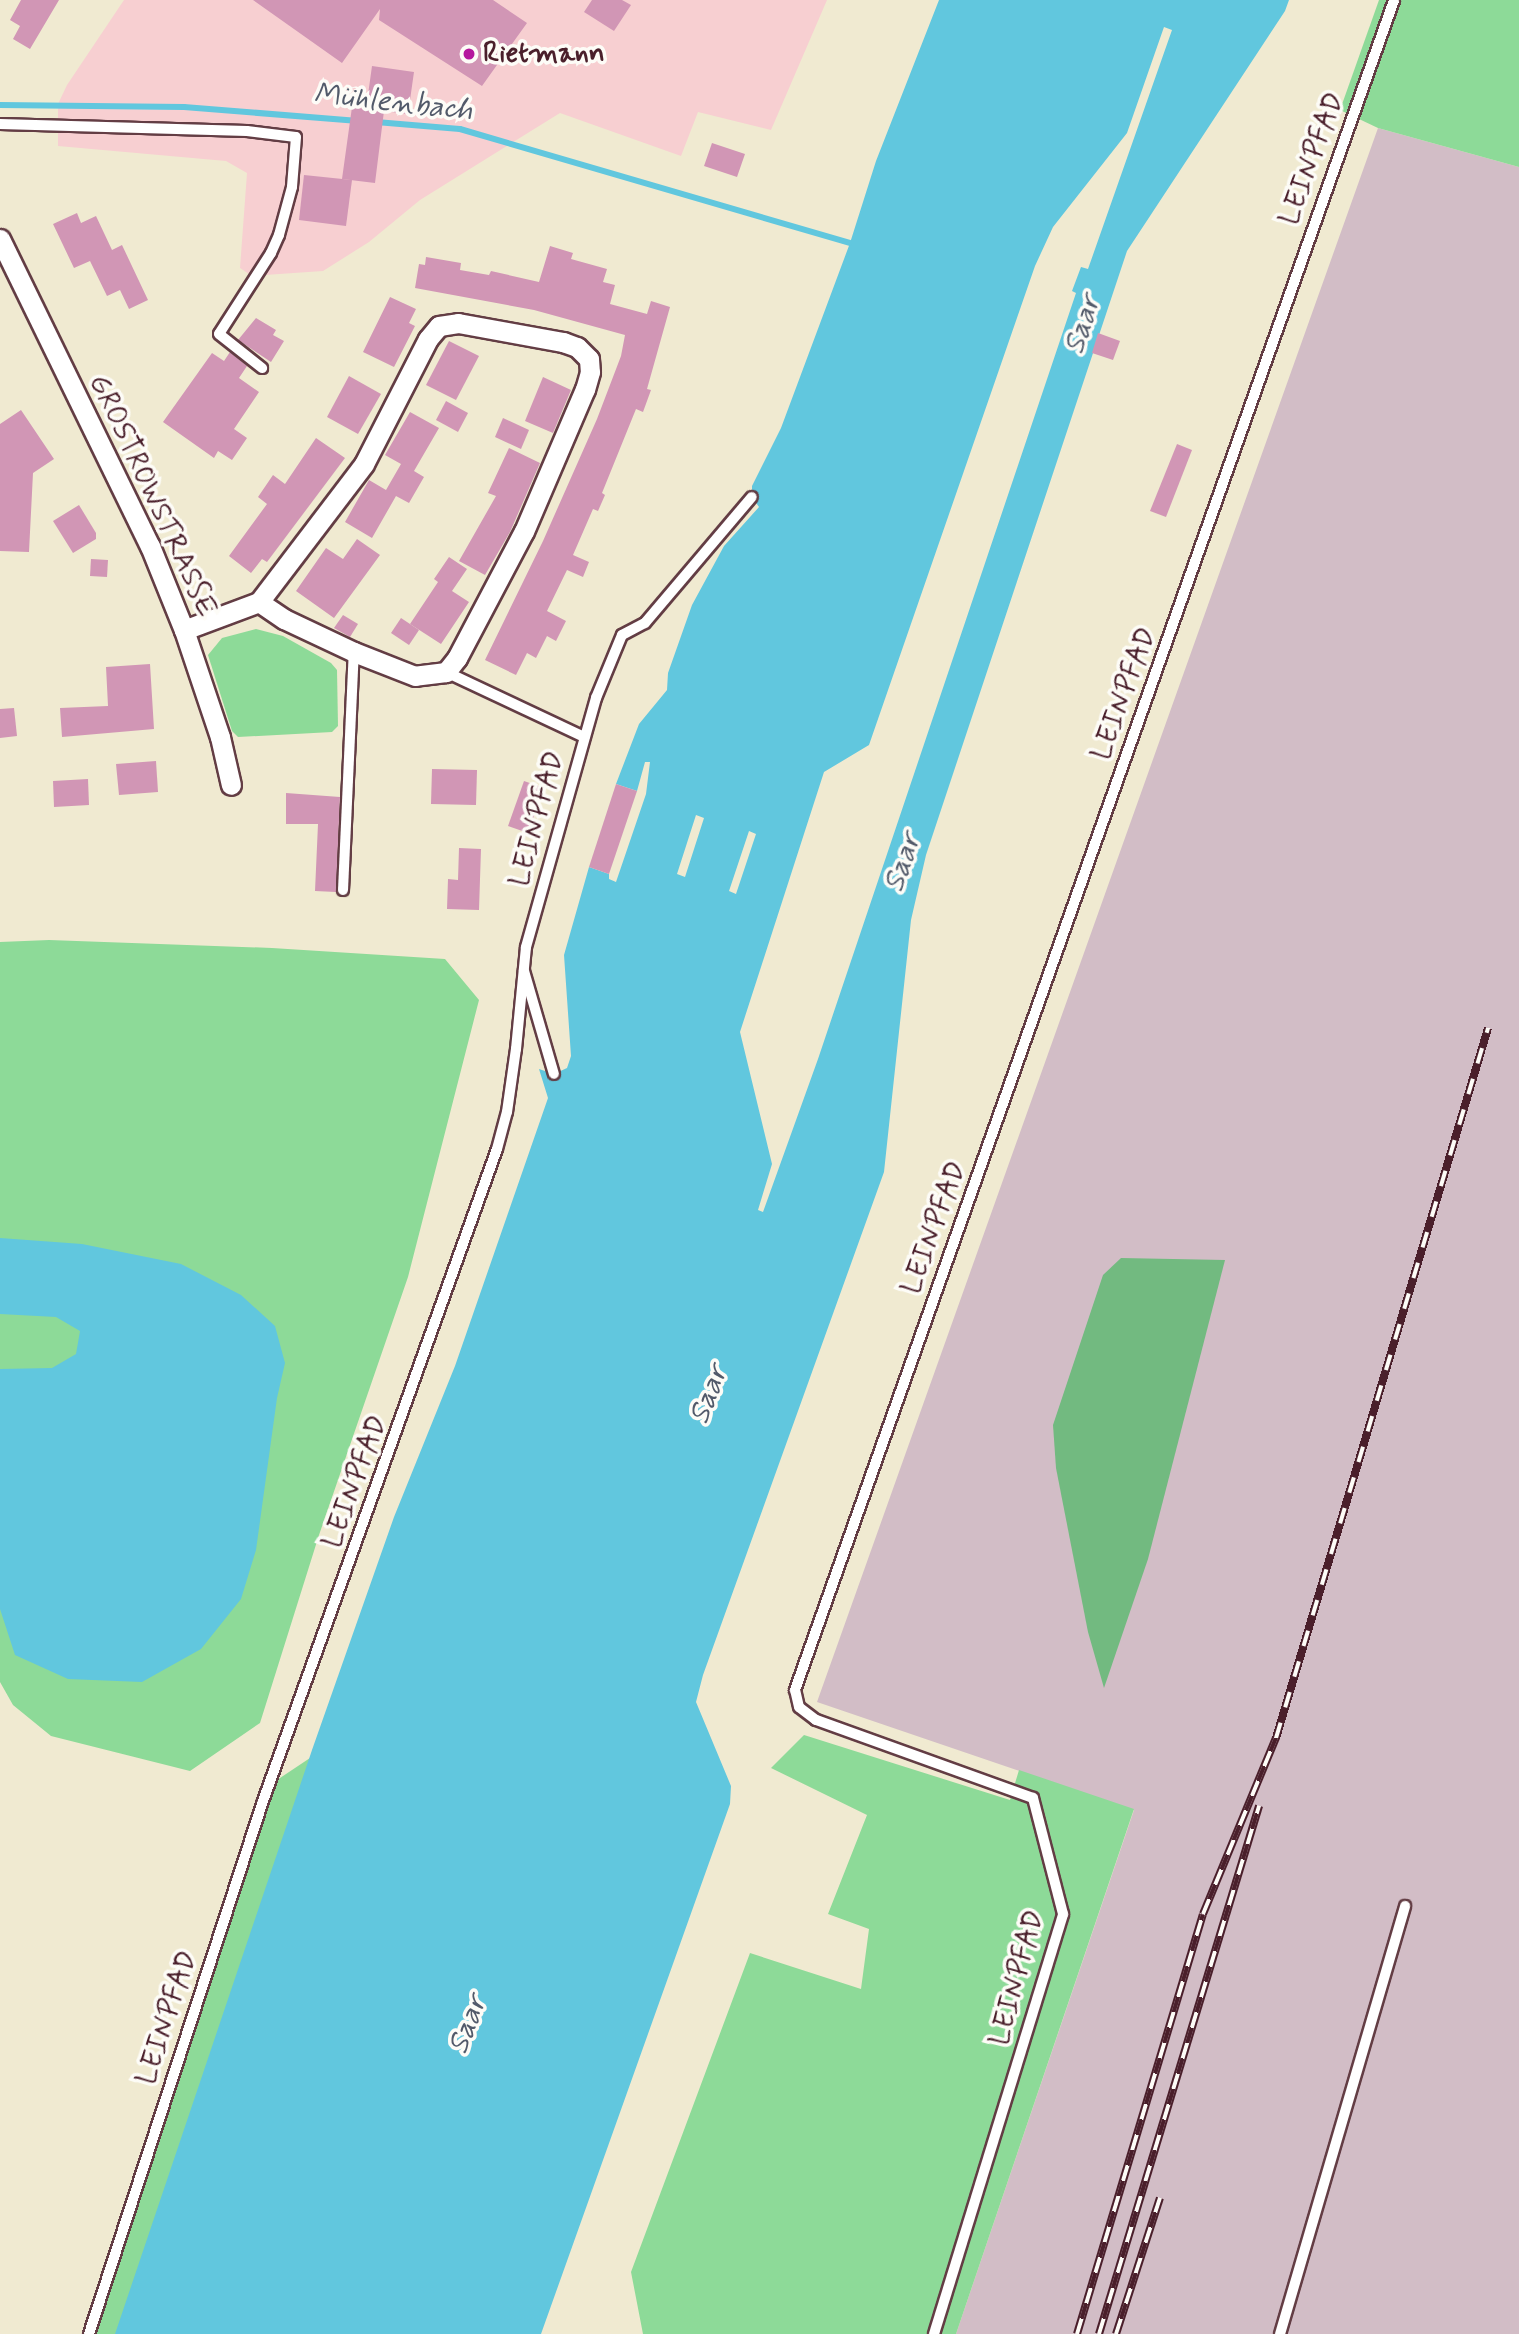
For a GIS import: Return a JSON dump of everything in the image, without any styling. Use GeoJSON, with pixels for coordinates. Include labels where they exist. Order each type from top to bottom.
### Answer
{"type":"FeatureCollection","features":[{"type":"Feature","properties":{"kind":"street","name":"GROSTROWSTRASSE"},"geometry":{"type":"LineString","coordinates":[[0,239],[150,546],[184,630],[220,737],[231,785]]}},
{"type":"Feature","properties":{"kind":"street"},"geometry":{"type":"LineString","coordinates":[[184,630],[259,602],[364,464],[428,339],[439,326],[458,323],[577,347],[589,359],[590,372],[585,389],[524,531],[457,658],[446,672],[415,676],[354,652],[284,619],[259,602]]}},
{"type":"Feature","properties":{"kind":"lane","name":"LEINPFAD"},"geometry":{"type":"LineString","coordinates":[[934,2334],[1063,1914],[1033,1798],[816,1720],[799,1707],[795,1690],[1394,0]]}},
{"type":"Feature","properties":{"kind":"lane"},"geometry":{"type":"LineString","coordinates":[[0,124],[247,131],[296,137],[292,187],[279,235],[271,253],[219,334],[262,368]]}},
{"type":"Feature","properties":{"kind":"lane","name":"LEINPFAD"},"geometry":{"type":"LineString","coordinates":[[89,2334],[263,1801],[385,1469],[497,1149],[507,1112],[516,1049],[522,965],[584,737],[622,635],[645,623],[752,497]]}},
{"type":"Feature","properties":{"kind":"lane"},"geometry":{"type":"LineString","coordinates":[[343,890],[354,652]]}},
{"type":"Feature","properties":{"kind":"lane"},"geometry":{"type":"LineString","coordinates":[[446,672],[584,737]]}},
{"type":"Feature","properties":{"kind":"lane"},"geometry":{"type":"LineString","coordinates":[[522,965],[554,1074]]}},
{"type":"Feature","properties":{"kind":"lane"},"geometry":{"type":"LineString","coordinates":[[1280,2334],[1405,1906]]}},
{"type":"Feature","properties":{"kind":"shaded area"},"geometry":{"type":"Polygon","coordinates":[[[124,0],[827,0],[771,130],[698,112],[681,156],[560,113],[420,200],[369,242],[323,271],[252,276],[240,268],[247,173],[226,161],[58,146],[58,104],[67,85],[124,0]]]}},
{"type":"Feature","properties":{"kind":"shaded area"},"geometry":{"type":"Polygon","coordinates":[[[1378,128],[1519,167],[1519,2334],[956,2334],[1134,1810],[817,1702],[1378,128]]]}},
{"type":"Feature","properties":{"kind":"green space"},"geometry":{"type":"Polygon","coordinates":[[[1379,0],[1519,0],[1519,167],[1378,128],[1340,110],[1379,0]]]}},
{"type":"Feature","properties":{"kind":"green space"},"geometry":{"type":"Polygon","coordinates":[[[256,629],[283,636],[331,663],[337,670],[338,726],[332,732],[238,737],[232,731],[208,655],[222,638],[256,629]]]}},
{"type":"Feature","properties":{"kind":"green space"},"geometry":{"type":"Polygon","coordinates":[[[49,940],[272,948],[445,959],[479,1000],[408,1277],[319,1535],[260,1723],[190,1771],[51,1736],[13,1705],[0,1682],[0,942],[49,940]]]}},
{"type":"Feature","properties":{"kind":"green space"},"geometry":{"type":"Polygon","coordinates":[[[1121,1258],[1225,1260],[1148,1559],[1104,1688],[1088,1632],[1056,1468],[1053,1425],[1103,1275],[1121,1258]]]}},
{"type":"Feature","properties":{"kind":"green space"},"geometry":{"type":"Polygon","coordinates":[[[804,1735],[1010,1800],[1019,1770],[1134,1809],[956,2334],[643,2334],[631,2272],[750,1953],[861,1989],[869,1929],[828,1914],[867,1815],[771,1768],[804,1735]]]}},
{"type":"Feature","properties":{"kind":"green space"},"geometry":{"type":"Polygon","coordinates":[[[313,1756],[124,2334],[84,2334],[259,1792],[313,1756]]]}},
{"type":"Feature","properties":{"kind":"water","name":"Saar"},"geometry":{"type":"Polygon","coordinates":[[[939,0],[1289,0],[1285,11],[1127,251],[926,855],[911,920],[884,1172],[703,1675],[696,1702],[731,1786],[730,1804],[541,2334],[115,2334],[312,1750],[394,1517],[455,1366],[548,1098],[539,1069],[554,1074],[567,1068],[571,1056],[564,955],[589,867],[609,874],[609,879],[616,882],[646,794],[650,762],[645,762],[637,791],[616,784],[639,724],[667,690],[668,673],[692,605],[724,546],[759,507],[752,497],[752,486],[781,428],[850,243],[876,161],[939,0]],[[1164,27],[1127,133],[1053,227],[1035,266],[869,745],[824,772],[740,1032],[772,1164],[758,1210],[763,1212],[818,1059],[1076,293],[1072,291],[1081,267],[1088,269],[1172,30],[1164,27]],[[696,815],[677,874],[685,877],[704,818],[696,815]],[[749,831],[729,891],[736,894],[756,834],[749,831]]]}},
{"type":"Feature","properties":{"kind":"water"},"geometry":{"type":"Polygon","coordinates":[[[0,1238],[82,1244],[181,1264],[241,1295],[275,1326],[285,1363],[277,1398],[256,1550],[241,1599],[201,1649],[142,1682],[68,1679],[15,1655],[0,1609],[0,1369],[52,1368],[76,1354],[80,1331],[56,1317],[0,1314],[0,1238]]]}},
{"type":"Feature","properties":{"kind":"building"},"geometry":{"type":"Polygon","coordinates":[[[21,0],[59,0],[30,49],[13,39],[20,26],[10,20],[21,0]]]}},
{"type":"Feature","properties":{"kind":"building","name":"Rietmann"},"geometry":{"type":"Polygon","coordinates":[[[253,0],[493,0],[527,23],[482,86],[379,20],[380,9],[342,63],[253,0]]]}},
{"type":"Feature","properties":{"kind":"building"},"geometry":{"type":"Polygon","coordinates":[[[592,0],[622,0],[631,5],[614,31],[584,12],[592,0]]]}},
{"type":"Feature","properties":{"kind":"building"},"geometry":{"type":"Polygon","coordinates":[[[372,66],[414,72],[408,114],[384,111],[375,183],[342,179],[352,107],[366,109],[372,66]]]}},
{"type":"Feature","properties":{"kind":"building"},"geometry":{"type":"Polygon","coordinates":[[[712,143],[745,154],[737,177],[704,166],[712,143]]]}},
{"type":"Feature","properties":{"kind":"building"},"geometry":{"type":"Polygon","coordinates":[[[304,175],[352,180],[346,226],[299,220],[304,175]]]}},
{"type":"Feature","properties":{"kind":"building"},"geometry":{"type":"Polygon","coordinates":[[[77,213],[81,223],[96,216],[112,250],[122,245],[148,300],[129,309],[120,290],[107,296],[90,261],[74,268],[53,224],[77,213]]]}},
{"type":"Feature","properties":{"kind":"building"},"geometry":{"type":"Polygon","coordinates":[[[550,246],[573,253],[571,259],[607,269],[603,282],[615,285],[610,304],[647,314],[651,301],[670,307],[647,389],[651,390],[643,412],[636,409],[602,493],[605,495],[598,511],[593,509],[573,555],[589,562],[583,577],[567,570],[547,611],[566,621],[556,641],[547,636],[536,658],[527,653],[516,675],[485,660],[543,541],[597,419],[621,356],[625,335],[534,310],[415,288],[419,264],[425,265],[426,257],[461,263],[460,270],[489,275],[491,271],[539,282],[550,246]]]}},
{"type":"Feature","properties":{"kind":"building"},"geometry":{"type":"Polygon","coordinates":[[[390,297],[416,309],[409,323],[415,326],[394,367],[363,352],[390,297]]]}},
{"type":"Feature","properties":{"kind":"building"},"geometry":{"type":"Polygon","coordinates":[[[256,318],[276,330],[273,335],[284,341],[271,362],[238,340],[256,318]]]}},
{"type":"Feature","properties":{"kind":"building"},"geometry":{"type":"Polygon","coordinates":[[[1098,333],[1120,341],[1113,360],[1092,353],[1098,333]]]}},
{"type":"Feature","properties":{"kind":"building"},"geometry":{"type":"Polygon","coordinates":[[[449,341],[479,356],[456,400],[426,385],[449,341]]]}},
{"type":"Feature","properties":{"kind":"building"},"geometry":{"type":"Polygon","coordinates":[[[230,352],[247,366],[239,378],[259,392],[234,429],[247,438],[232,460],[218,451],[214,458],[163,422],[212,353],[224,361],[230,352]]]}},
{"type":"Feature","properties":{"kind":"building"},"geometry":{"type":"Polygon","coordinates":[[[349,376],[381,394],[358,434],[327,417],[349,376]]]}},
{"type":"Feature","properties":{"kind":"building"},"geometry":{"type":"Polygon","coordinates":[[[543,377],[571,390],[553,433],[525,421],[543,377]]]}},
{"type":"Feature","properties":{"kind":"building"},"geometry":{"type":"Polygon","coordinates":[[[446,401],[468,413],[458,432],[436,420],[446,401]]]}},
{"type":"Feature","properties":{"kind":"building"},"geometry":{"type":"Polygon","coordinates":[[[21,410],[54,459],[33,473],[29,552],[0,551],[0,424],[21,410]]]}},
{"type":"Feature","properties":{"kind":"building"},"geometry":{"type":"Polygon","coordinates":[[[410,412],[439,428],[414,471],[424,477],[409,503],[396,496],[372,538],[345,522],[369,480],[386,490],[401,464],[385,455],[410,412]]]}},
{"type":"Feature","properties":{"kind":"building"},"geometry":{"type":"Polygon","coordinates":[[[503,418],[529,430],[521,449],[495,437],[503,418]]]}},
{"type":"Feature","properties":{"kind":"building"},"geometry":{"type":"Polygon","coordinates":[[[316,438],[345,458],[267,562],[262,559],[251,573],[229,556],[267,504],[258,497],[273,475],[285,484],[316,438]]]}},
{"type":"Feature","properties":{"kind":"building"},"geometry":{"type":"Polygon","coordinates":[[[1177,444],[1192,450],[1166,517],[1150,511],[1177,444]]]}},
{"type":"Feature","properties":{"kind":"building"},"geometry":{"type":"Polygon","coordinates":[[[509,448],[540,463],[510,532],[485,575],[459,561],[496,496],[488,493],[509,448]]]}},
{"type":"Feature","properties":{"kind":"building"},"geometry":{"type":"Polygon","coordinates":[[[79,505],[96,533],[96,539],[73,553],[53,521],[79,505]]]}},
{"type":"Feature","properties":{"kind":"building"},"geometry":{"type":"Polygon","coordinates":[[[357,539],[380,555],[334,618],[296,591],[326,548],[343,559],[357,539]]]}},
{"type":"Feature","properties":{"kind":"building"},"geometry":{"type":"Polygon","coordinates":[[[449,557],[467,569],[452,591],[469,602],[441,644],[410,624],[438,582],[434,579],[449,557]]]}},
{"type":"Feature","properties":{"kind":"building"},"geometry":{"type":"Polygon","coordinates":[[[91,559],[108,560],[107,577],[90,576],[91,559]]]}},
{"type":"Feature","properties":{"kind":"building"},"geometry":{"type":"Polygon","coordinates":[[[343,615],[358,624],[350,637],[334,628],[343,615]]]}},
{"type":"Feature","properties":{"kind":"building"},"geometry":{"type":"Polygon","coordinates":[[[401,618],[419,630],[409,645],[391,633],[401,618]]]}},
{"type":"Feature","properties":{"kind":"building"},"geometry":{"type":"Polygon","coordinates":[[[150,664],[154,729],[62,737],[60,708],[108,706],[106,667],[150,664]]]}},
{"type":"Feature","properties":{"kind":"building"},"geometry":{"type":"Polygon","coordinates":[[[14,708],[17,736],[0,738],[0,709],[14,708]]]}},
{"type":"Feature","properties":{"kind":"building"},"geometry":{"type":"Polygon","coordinates":[[[156,761],[158,792],[119,795],[116,764],[156,761]]]}},
{"type":"Feature","properties":{"kind":"building"},"geometry":{"type":"Polygon","coordinates":[[[432,769],[477,770],[476,805],[431,804],[432,769]]]}},
{"type":"Feature","properties":{"kind":"building"},"geometry":{"type":"Polygon","coordinates":[[[88,779],[89,805],[54,807],[53,781],[88,779]]]}},
{"type":"Feature","properties":{"kind":"building"},"geometry":{"type":"Polygon","coordinates":[[[524,781],[544,788],[528,833],[508,826],[524,781]]]}},
{"type":"Feature","properties":{"kind":"building"},"geometry":{"type":"Polygon","coordinates":[[[616,784],[637,791],[609,874],[589,867],[616,784]]]}},
{"type":"Feature","properties":{"kind":"building"},"geometry":{"type":"Polygon","coordinates":[[[286,793],[340,797],[336,892],[315,891],[318,824],[286,824],[286,793]]]}},
{"type":"Feature","properties":{"kind":"building"},"geometry":{"type":"Polygon","coordinates":[[[459,848],[481,849],[479,910],[447,909],[448,879],[458,880],[459,848]]]}},
{"type":"Feature","properties":{"kind":"waterway","name":"Mühlenbach"},"geometry":{"type":"LineString","coordinates":[[0,105],[184,107],[358,121]]}},
{"type":"Feature","properties":{"kind":"waterway","name":"Mühlenbach"},"geometry":{"type":"LineString","coordinates":[[376,122],[460,129],[850,243]]}},
{"type":"Feature","properties":{"kind":"railway"},"geometry":{"type":"LineString","coordinates":[[1077,2334],[1203,1914],[1276,1738],[1488,1028]]}},
{"type":"Feature","properties":{"kind":"railway"},"geometry":{"type":"LineString","coordinates":[[1099,2334],[1259,1806]]}},
{"type":"Feature","properties":{"kind":"railway"},"geometry":{"type":"LineString","coordinates":[[1116,2334],[1160,2198]]}},
{"type":"Feature","properties":{"kind":"place","name":"Rietmann"},"geometry":{"type":"Point","coordinates":[469,54]}}]}
